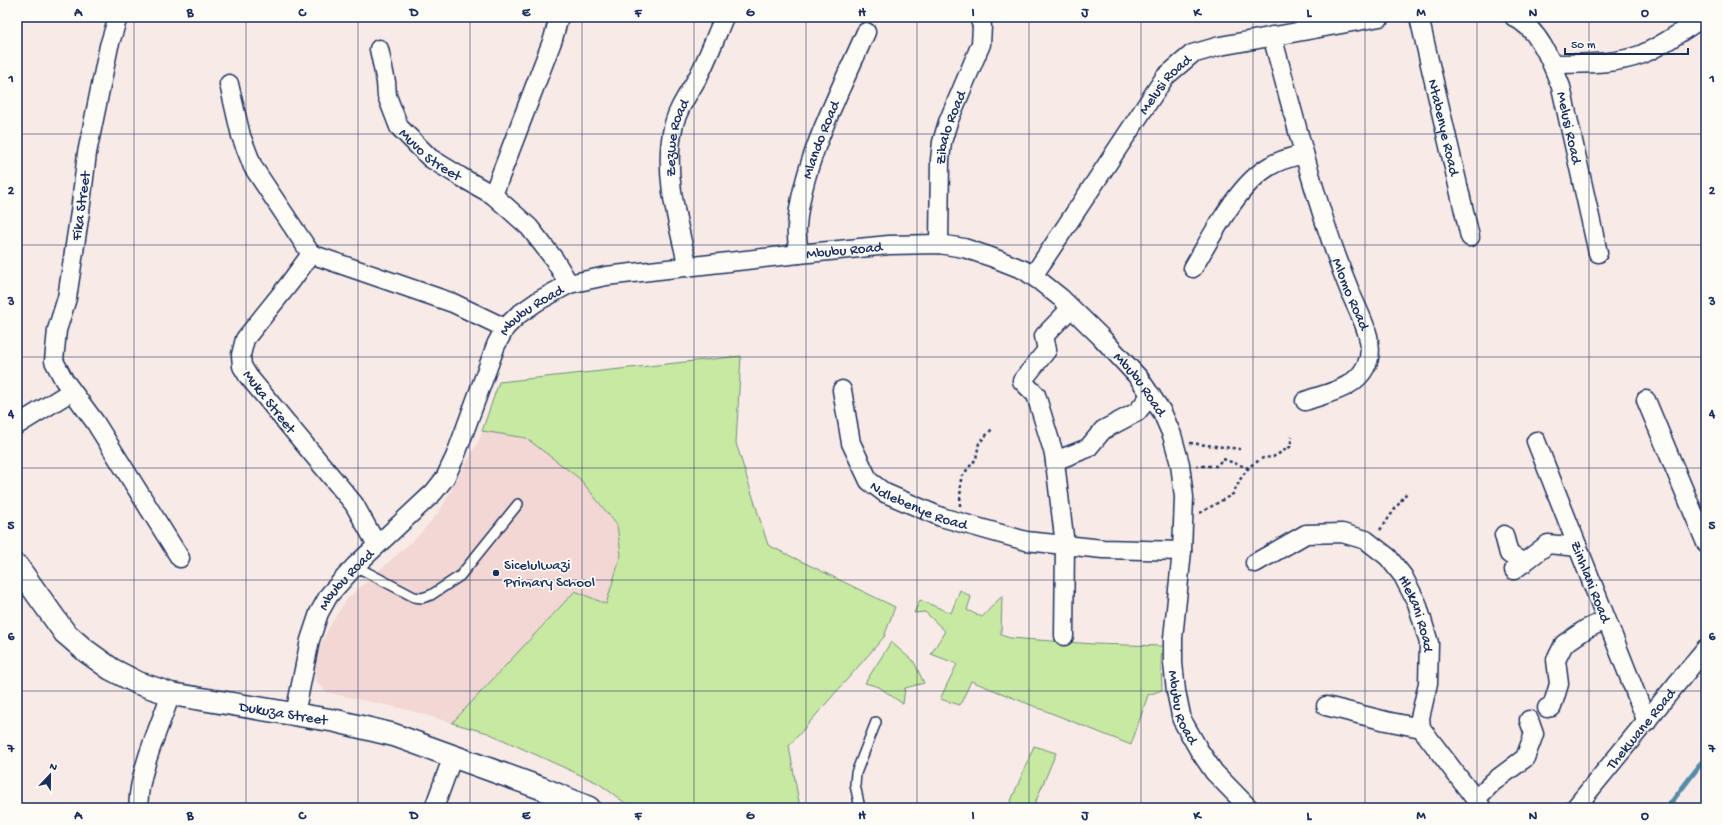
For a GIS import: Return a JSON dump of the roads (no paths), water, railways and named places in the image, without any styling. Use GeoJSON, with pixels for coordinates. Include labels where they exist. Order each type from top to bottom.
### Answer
{"type":"FeatureCollection","features":[{"type":"Feature","properties":{"kind":"main road","name":"Dukuza Street"},"geometry":{"type":"LineString","coordinates":[[17,566],[65,633],[86,651],[111,669],[138,683],[171,694],[366,727],[394,735],[453,756],[541,788],[589,808]]}},
{"type":"Feature","properties":{"kind":"street","name":"Fika Street"},"geometry":{"type":"LineString","coordinates":[[118,17],[109,46],[87,153],[67,298],[57,330],[54,347],[54,361],[64,380],[95,422],[180,558]]}},
{"type":"Feature","properties":{"kind":"street"},"geometry":{"type":"LineString","coordinates":[[493,195],[553,40],[558,17]]}},
{"type":"Feature","properties":{"kind":"street","name":"Zezwe Road"},"geometry":{"type":"LineString","coordinates":[[688,267],[674,202],[671,174],[673,128],[679,112],[700,73],[724,17]]}},
{"type":"Feature","properties":{"kind":"street","name":"Zibalo Road"},"geometry":{"type":"LineString","coordinates":[[939,244],[940,160],[942,142],[948,122],[981,44],[982,26],[979,17]]}},
{"type":"Feature","properties":{"kind":"street","name":"Melusi Road"},"geometry":{"type":"LineString","coordinates":[[1032,276],[1166,77],[1192,54],[1220,46],[1380,17]]}},
{"type":"Feature","properties":{"kind":"street","name":"Ntabenye Road"},"geometry":{"type":"LineString","coordinates":[[1419,17],[1470,237]]}},
{"type":"Feature","properties":{"kind":"street","name":"Melusi Road"},"geometry":{"type":"LineString","coordinates":[[1514,17],[1521,20],[1536,34],[1552,64],[1561,87],[1598,253]]}},
{"type":"Feature","properties":{"kind":"street"},"geometry":{"type":"LineString","coordinates":[[1552,64],[1616,61],[1640,55],[1664,43],[1704,17]]}},
{"type":"Feature","properties":{"kind":"street","name":"Mlando Road"},"geometry":{"type":"LineString","coordinates":[[799,254],[797,227],[802,194],[808,170],[822,133],[866,32]]}},
{"type":"Feature","properties":{"kind":"street","name":"Mlomo Road"},"geometry":{"type":"LineString","coordinates":[[1272,36],[1304,154],[1342,273],[1366,330],[1369,354],[1366,366],[1348,386],[1305,401]]}},
{"type":"Feature","properties":{"kind":"street","name":"Muvo Street"},"geometry":{"type":"LineString","coordinates":[[379,49],[386,82],[387,96],[399,127],[430,158],[460,178],[493,195],[529,227],[554,259],[569,284]]}},
{"type":"Feature","properties":{"kind":"street"},"geometry":{"type":"LineString","coordinates":[[230,84],[241,136],[253,167],[311,254],[453,303],[505,328]]}},
{"type":"Feature","properties":{"kind":"street"},"geometry":{"type":"LineString","coordinates":[[1193,268],[1228,212],[1254,177],[1269,166],[1282,160],[1304,154]]}},
{"type":"Feature","properties":{"kind":"street","name":"Mbubu Road"},"geometry":{"type":"LineString","coordinates":[[295,714],[310,640],[319,613],[329,594],[355,566],[434,492],[445,478],[456,457],[496,345],[505,328],[518,315],[569,284],[606,276],[889,245],[939,244],[964,248],[991,257],[1012,265],[1032,276],[1071,308],[1100,336],[1139,378],[1162,412],[1174,444],[1180,467],[1184,497],[1182,551],[1173,638],[1173,663],[1176,691],[1182,720],[1199,750],[1214,772],[1249,808]]}},
{"type":"Feature","properties":{"kind":"street","name":"Muka Street"},"geometry":{"type":"LineString","coordinates":[[311,254],[245,339],[241,355],[242,366],[248,376],[354,504],[378,545]]}},
{"type":"Feature","properties":{"kind":"street"},"geometry":{"type":"LineString","coordinates":[[1064,636],[1065,545],[1055,461],[1036,395],[1022,381],[1047,350],[1044,336],[1071,308]]}},
{"type":"Feature","properties":{"kind":"street","name":"Ndlebenye Road"},"geometry":{"type":"LineString","coordinates":[[842,390],[851,443],[869,481],[885,493],[909,504],[959,522],[1026,541],[1103,549],[1182,551]]}},
{"type":"Feature","properties":{"kind":"street"},"geometry":{"type":"LineString","coordinates":[[17,425],[72,391]]}},
{"type":"Feature","properties":{"kind":"street"},"geometry":{"type":"LineString","coordinates":[[1055,461],[1088,448],[1103,430],[1137,412],[1151,395]]}},
{"type":"Feature","properties":{"kind":"street"},"geometry":{"type":"LineString","coordinates":[[1646,400],[1706,543]]}},
{"type":"Feature","properties":{"kind":"street","name":"Zinhlani Road"},"geometry":{"type":"LineString","coordinates":[[1536,442],[1647,722]]}},
{"type":"Feature","properties":{"kind":"street"},"geometry":{"type":"LineString","coordinates":[[1504,535],[1509,554],[1519,566],[1548,544],[1569,524]]}},
{"type":"Feature","properties":{"kind":"street","name":"Hlekani Road"},"geometry":{"type":"LineString","coordinates":[[1255,563],[1306,534],[1342,533],[1366,540],[1388,557],[1403,576],[1417,602],[1429,643],[1428,683],[1420,718],[1421,728]]}},
{"type":"Feature","properties":{"kind":"street"},"geometry":{"type":"LineString","coordinates":[[1548,544],[1578,547]]}},
{"type":"Feature","properties":{"kind":"street"},"geometry":{"type":"LineString","coordinates":[[1546,708],[1552,707],[1559,684],[1556,660],[1564,644],[1586,628],[1606,620]]}},
{"type":"Feature","properties":{"kind":"street","name":"Thekwane Road"},"geometry":{"type":"LineString","coordinates":[[1575,808],[1647,722],[1706,648]]}},
{"type":"Feature","properties":{"kind":"street"},"geometry":{"type":"LineString","coordinates":[[139,808],[138,799],[141,781],[171,694]]}},
{"type":"Feature","properties":{"kind":"street"},"geometry":{"type":"LineString","coordinates":[[1326,706],[1421,728],[1479,804],[1493,782],[1526,758],[1534,734],[1529,720]]}},
{"type":"Feature","properties":{"kind":"street"},"geometry":{"type":"LineString","coordinates":[[434,808],[453,756]]}},
{"type":"Feature","properties":{"kind":"lane"},"geometry":{"type":"LineString","coordinates":[[355,566],[414,597],[422,598],[432,595],[460,576],[518,504]]}},
{"type":"Feature","properties":{"kind":"lane"},"geometry":{"type":"LineString","coordinates":[[860,808],[855,785],[856,773],[876,722]]}},
{"type":"Feature","properties":{"kind":"waterway"},"geometry":{"type":"LineString","coordinates":[[1667,808],[1706,757]]}},
{"type":"Feature","properties":{"kind":"place","name":"Sicelulwazi Primary School"},"geometry":{"type":"Point","coordinates":[496,573]}}]}
